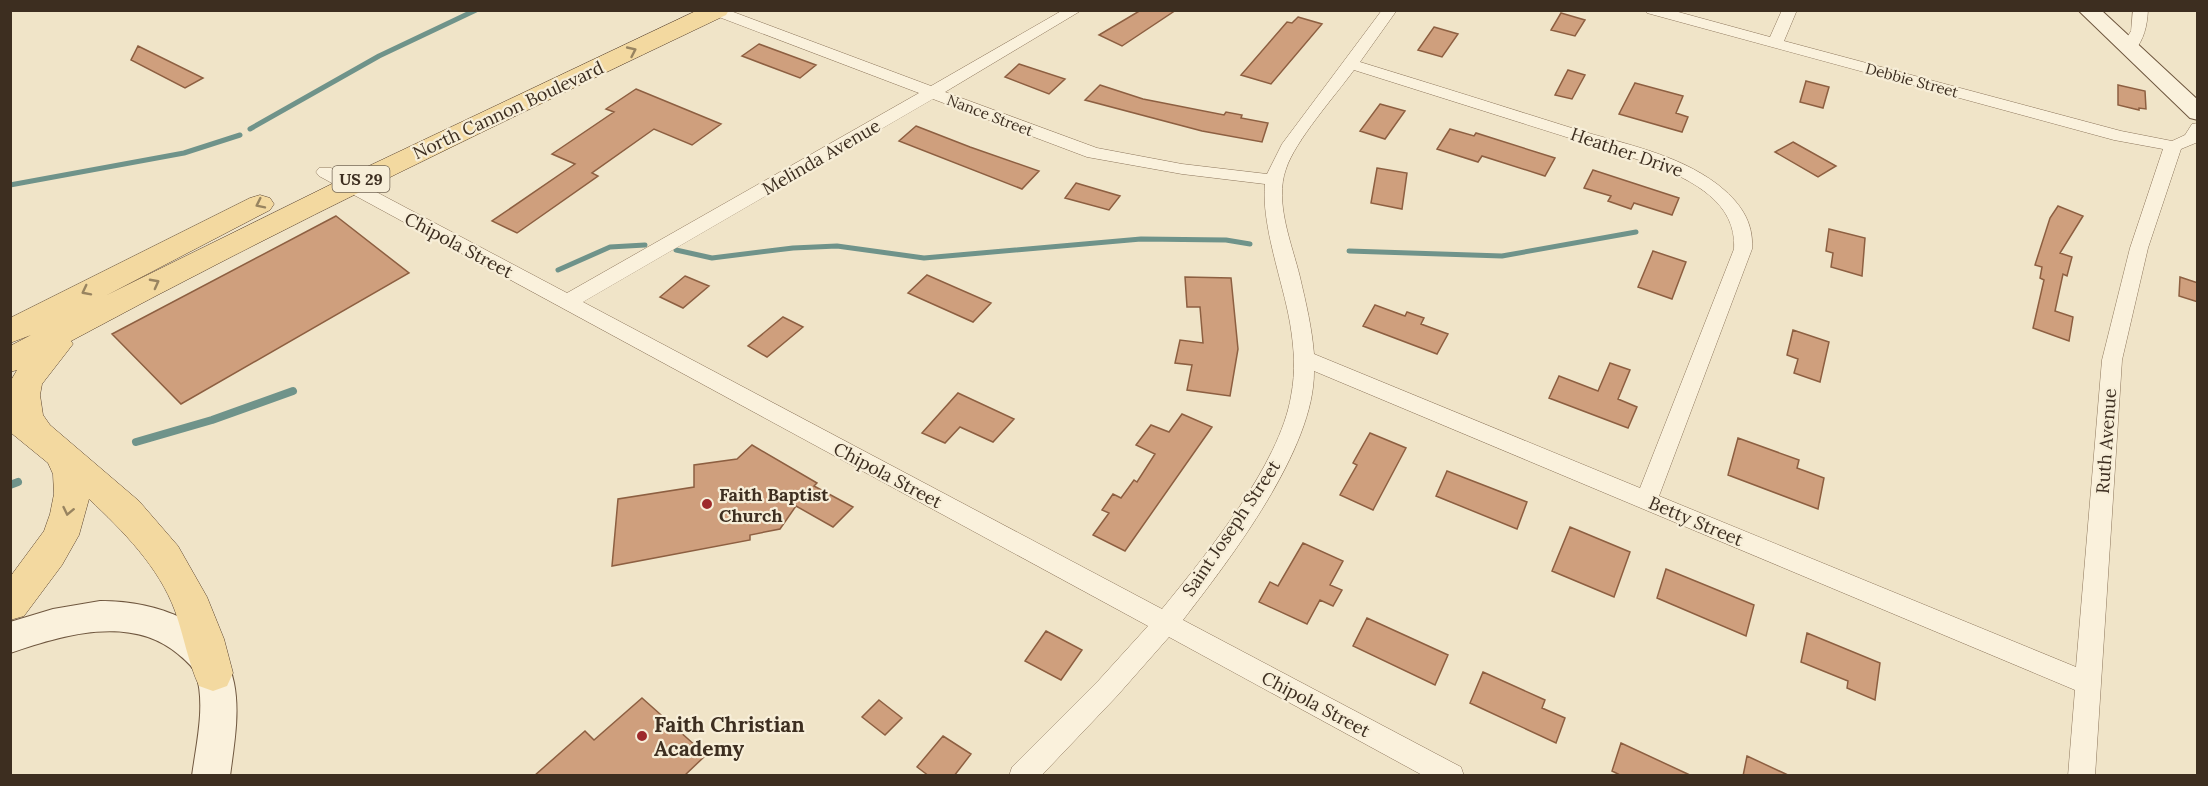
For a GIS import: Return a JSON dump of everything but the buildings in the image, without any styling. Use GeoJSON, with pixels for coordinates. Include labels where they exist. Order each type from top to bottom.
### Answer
{"type":"FeatureCollection","features":[{"type":"Feature","properties":{"kind":"main road","name":"North Cannon Boulevard"},"geometry":{"type":"LineString","coordinates":[[10,360],[117,303],[337,179],[675,10]]}},
{"type":"Feature","properties":{"kind":"main road","name":"North Cannon Boulevard"},"geometry":{"type":"LineString","coordinates":[[10,332],[204,231],[337,179],[717,11]]}},
{"type":"Feature","properties":{"kind":"main road"},"geometry":{"type":"LineString","coordinates":[[10,604],[40,569],[65,524],[72,483],[26,418],[23,407],[24,390],[31,373],[52,349],[69,334],[117,303]]}},
{"type":"Feature","properties":{"kind":"main road"},"geometry":{"type":"LineString","coordinates":[[10,322],[45,313]]}},
{"type":"Feature","properties":{"kind":"main road"},"geometry":{"type":"LineString","coordinates":[[36,434],[133,519],[176,570],[194,606],[213,673]]}},
{"type":"Feature","properties":{"kind":"street","name":"Melinda Avenue"},"geometry":{"type":"LineString","coordinates":[[566,303],[1075,10]]}},
{"type":"Feature","properties":{"kind":"street","name":"Saint Joseph Street"},"geometry":{"type":"LineString","coordinates":[[1022,776],[1134,659],[1165,623],[1212,564],[1263,488],[1285,447],[1299,405],[1304,379],[1298,315],[1274,203],[1276,170],[1288,148],[1390,10]]}},
{"type":"Feature","properties":{"kind":"street","name":"Debbie Street"},"geometry":{"type":"LineString","coordinates":[[1652,10],[2120,136],[2173,146]]}},
{"type":"Feature","properties":{"kind":"street"},"geometry":{"type":"LineString","coordinates":[[1775,43],[1790,10]]}},
{"type":"Feature","properties":{"kind":"street"},"geometry":{"type":"LineString","coordinates":[[2088,10],[2198,113]]}},
{"type":"Feature","properties":{"kind":"street"},"geometry":{"type":"LineString","coordinates":[[2128,49],[2136,41],[2141,10]]}},
{"type":"Feature","properties":{"kind":"street","name":"Nance Street"},"geometry":{"type":"LineString","coordinates":[[717,11],[1093,153],[1182,169],[1275,180]]}},
{"type":"Feature","properties":{"kind":"street","name":"Heather Drive"},"geometry":{"type":"LineString","coordinates":[[1350,64],[1661,161],[1690,174],[1713,189],[1731,209],[1743,231],[1743,249],[1646,501]]}},
{"type":"Feature","properties":{"kind":"street"},"geometry":{"type":"LineString","coordinates":[[2173,146],[2191,139],[2198,128]]}},
{"type":"Feature","properties":{"kind":"street","name":"Ruth Avenue"},"geometry":{"type":"LineString","coordinates":[[2081,776],[2112,360],[2139,248],[2173,146]]}},
{"type":"Feature","properties":{"kind":"street","name":"Chipola Street"},"geometry":{"type":"LineString","coordinates":[[337,179],[1451,776]]}},
{"type":"Feature","properties":{"kind":"street","name":"Betty Street"},"geometry":{"type":"LineString","coordinates":[[1303,358],[2089,684]]}},
{"type":"Feature","properties":{"kind":"street"},"geometry":{"type":"LineString","coordinates":[[10,638],[48,625],[87,618],[140,619],[164,626],[181,635],[201,652],[213,673],[216,734],[212,776]]}},
{"type":"Feature","properties":{"kind":"waterway"},"geometry":{"type":"LineString","coordinates":[[250,129],[379,56],[476,10]]}},
{"type":"Feature","properties":{"kind":"waterway"},"geometry":{"type":"LineString","coordinates":[[10,185],[184,153],[240,135]]}},
{"type":"Feature","properties":{"kind":"waterway"},"geometry":{"type":"LineString","coordinates":[[1349,251],[1502,256],[1636,232]]}},
{"type":"Feature","properties":{"kind":"waterway"},"geometry":{"type":"LineString","coordinates":[[676,250],[712,258],[793,248],[837,246],[924,258],[1141,239],[1226,240],[1250,244]]}},
{"type":"Feature","properties":{"kind":"waterway"},"geometry":{"type":"LineString","coordinates":[[558,270],[610,247],[645,245]]}},
{"type":"Feature","properties":{"kind":"waterway"},"geometry":{"type":"LineString","coordinates":[[136,442],[212,420],[293,391]]}},
{"type":"Feature","properties":{"kind":"waterway"},"geometry":{"type":"LineString","coordinates":[[10,485],[18,482]]}},
{"type":"Feature","properties":{"kind":"place","name":"Faith Baptist Church"},"geometry":{"type":"Point","coordinates":[707,504]}},
{"type":"Feature","properties":{"kind":"place","name":"Faith Christian Academy"},"geometry":{"type":"Point","coordinates":[642,736]}}]}
